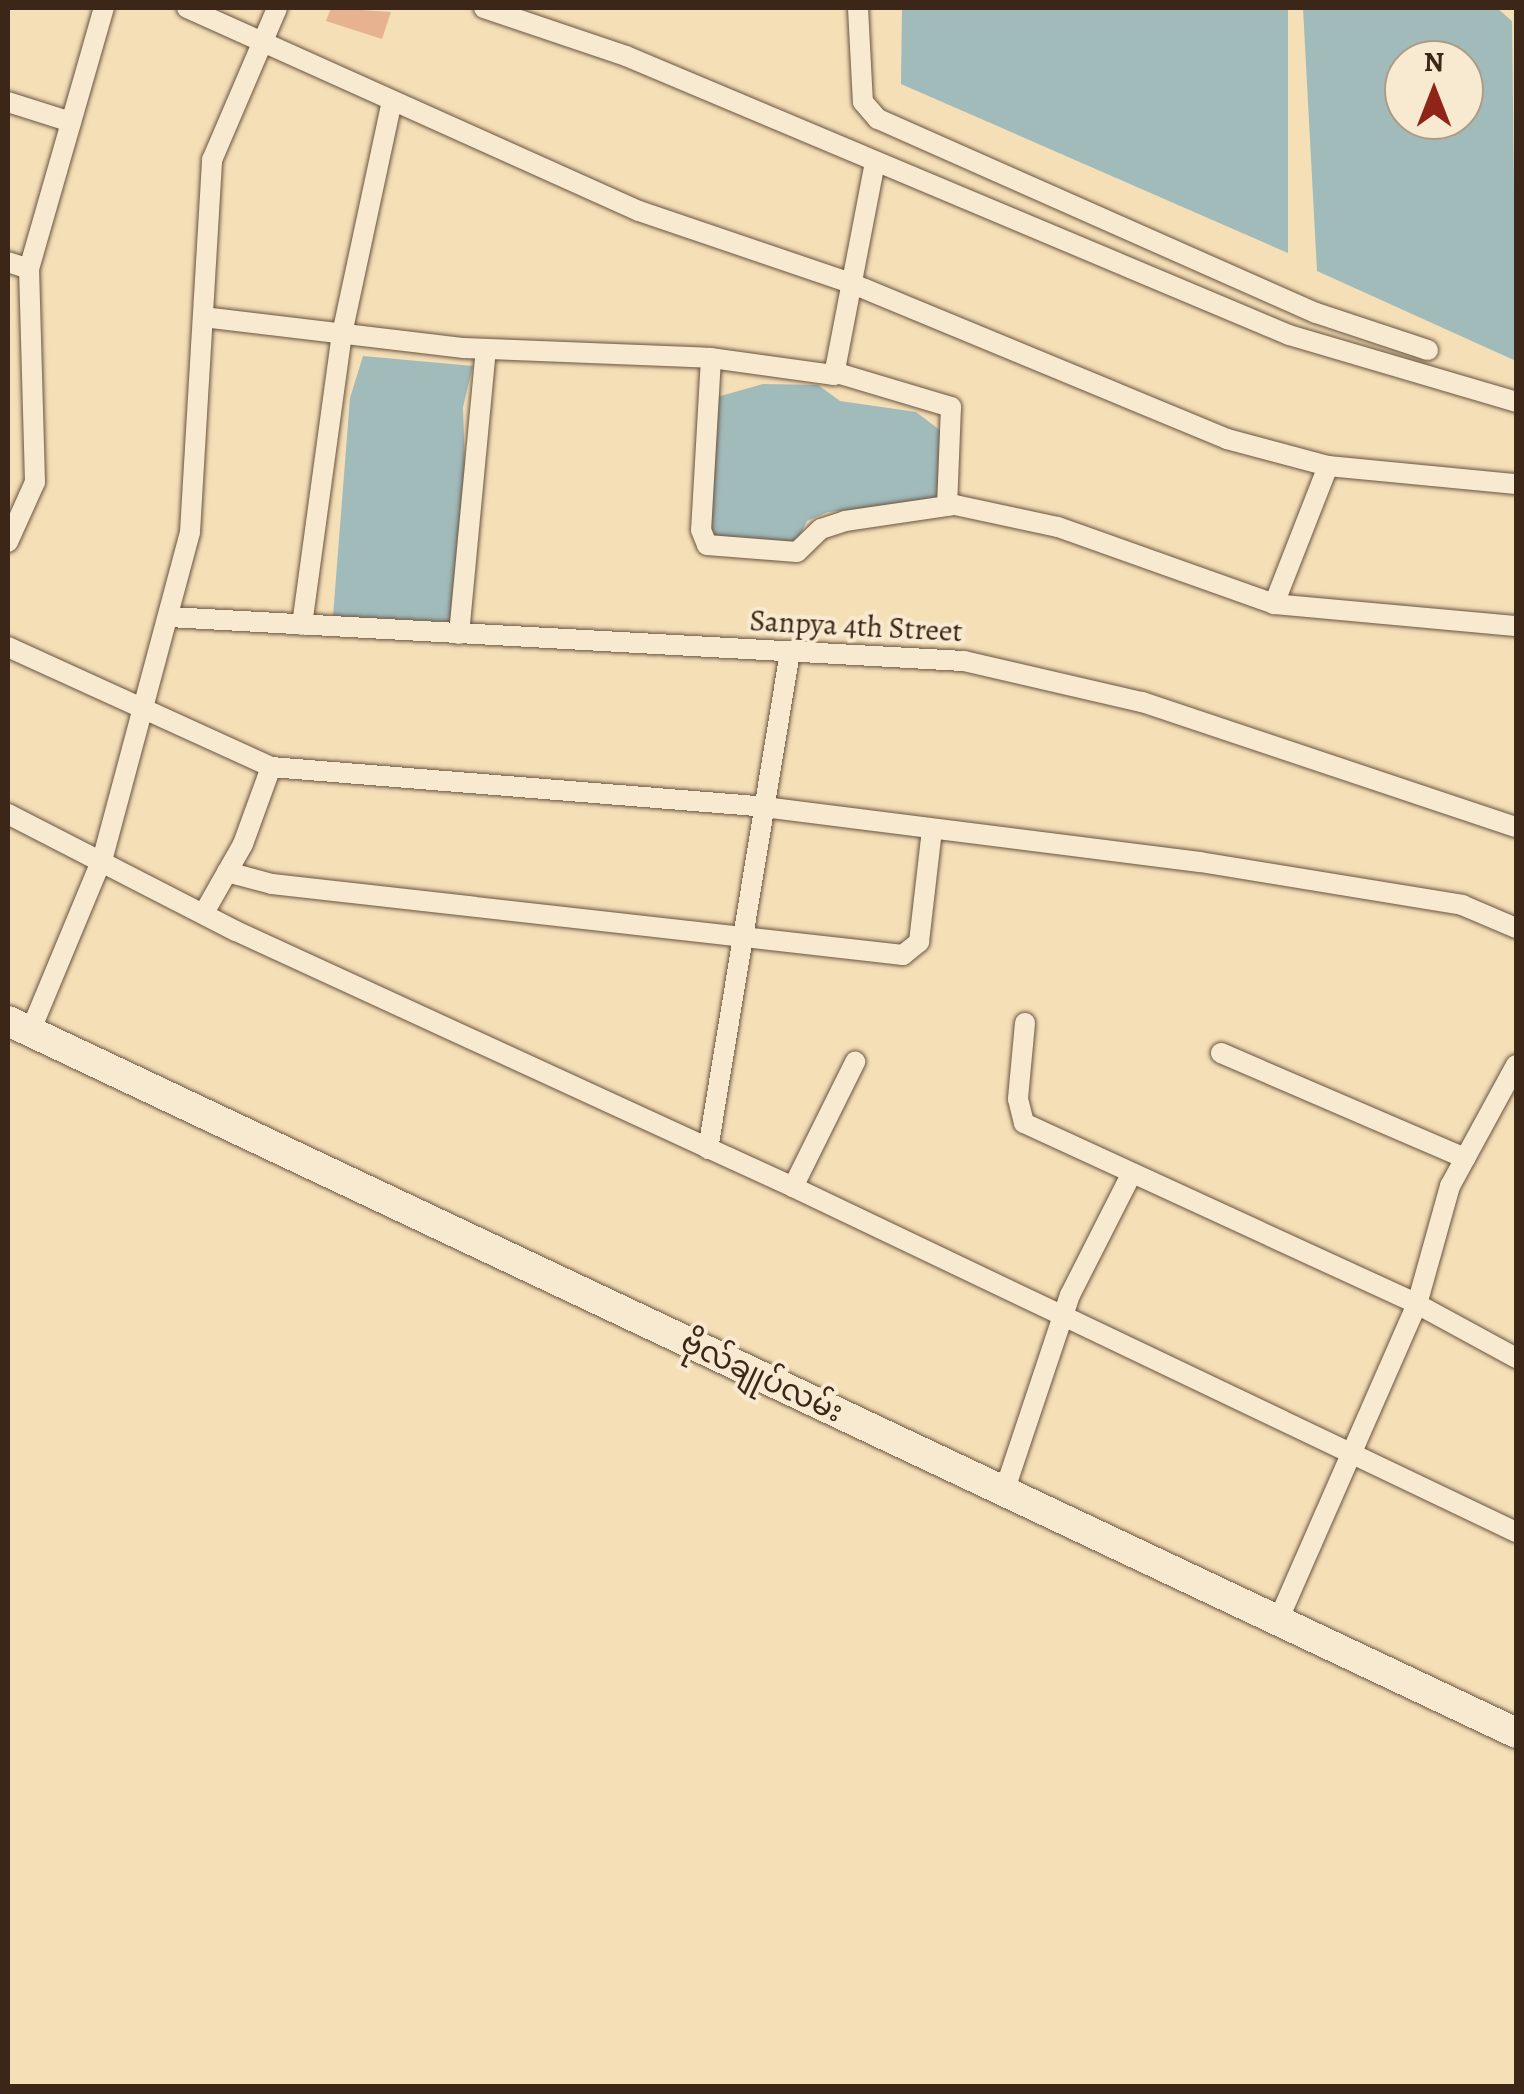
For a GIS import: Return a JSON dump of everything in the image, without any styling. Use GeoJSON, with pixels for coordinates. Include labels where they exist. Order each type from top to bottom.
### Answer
{"type":"FeatureCollection","features":[{"type":"Feature","properties":{"kind":"street"},"geometry":{"type":"LineString","coordinates":[[8,542],[36,482],[28,268],[104,8]]}},
{"type":"Feature","properties":{"kind":"street"},"geometry":{"type":"LineString","coordinates":[[187,8],[391,106],[639,211],[853,284],[1172,418],[1328,466],[1516,484]]}},
{"type":"Feature","properties":{"kind":"street"},"geometry":{"type":"LineString","coordinates":[[19,1027],[103,858],[147,708],[190,532],[212,160],[277,8]]}},
{"type":"Feature","properties":{"kind":"street"},"geometry":{"type":"LineString","coordinates":[[484,8],[626,56],[1289,335],[1516,402]]}},
{"type":"Feature","properties":{"kind":"street"},"geometry":{"type":"LineString","coordinates":[[858,8],[864,102],[878,119],[1316,313],[1428,350]]}},
{"type":"Feature","properties":{"kind":"street"},"geometry":{"type":"LineString","coordinates":[[8,102],[71,122]]}},
{"type":"Feature","properties":{"kind":"street"},"geometry":{"type":"LineString","coordinates":[[302,625],[342,334],[391,106]]}},
{"type":"Feature","properties":{"kind":"street"},"geometry":{"type":"LineString","coordinates":[[837,374],[876,163]]}},
{"type":"Feature","properties":{"kind":"street"},"geometry":{"type":"LineString","coordinates":[[8,262],[28,268]]}},
{"type":"Feature","properties":{"kind":"street"},"geometry":{"type":"LineString","coordinates":[[203,317],[486,350],[712,358],[837,374],[951,408],[948,506]]}},
{"type":"Feature","properties":{"kind":"street"},"geometry":{"type":"LineString","coordinates":[[459,634],[486,350]]}},
{"type":"Feature","properties":{"kind":"street"},"geometry":{"type":"LineString","coordinates":[[712,358],[701,530],[707,545],[797,552],[820,529],[845,521],[948,506],[1058,527],[1274,604],[1516,626]]}},
{"type":"Feature","properties":{"kind":"street"},"geometry":{"type":"LineString","coordinates":[[1274,604],[1328,466]]}},
{"type":"Feature","properties":{"kind":"street","name":"Sanpya 4th Street"},"geometry":{"type":"LineString","coordinates":[[169,617],[964,661],[1142,702],[1516,827]]}},
{"type":"Feature","properties":{"kind":"street"},"geometry":{"type":"LineString","coordinates":[[8,647],[271,767],[768,808],[932,829],[1352,884],[1462,906],[1516,928]]}},
{"type":"Feature","properties":{"kind":"street"},"geometry":{"type":"LineString","coordinates":[[708,1149],[747,938],[790,652]]}},
{"type":"Feature","properties":{"kind":"street"},"geometry":{"type":"LineString","coordinates":[[205,911],[227,872],[271,767]]}},
{"type":"Feature","properties":{"kind":"street"},"geometry":{"type":"LineString","coordinates":[[8,814],[1516,1532]]}},
{"type":"Feature","properties":{"kind":"street"},"geometry":{"type":"LineString","coordinates":[[227,872],[747,938],[914,954],[932,829]]}},
{"type":"Feature","properties":{"kind":"street"},"geometry":{"type":"LineString","coordinates":[[1024,1023],[1018,1100],[1024,1123],[1417,1304],[1516,1358]]}},
{"type":"Feature","properties":{"kind":"street","name":"ဗိုလ်ချုပ်လမ်း"},"geometry":{"type":"LineString","coordinates":[[19,1027],[1516,1733]]}},
{"type":"Feature","properties":{"kind":"street"},"geometry":{"type":"LineString","coordinates":[[1221,1053],[1465,1158]]}},
{"type":"Feature","properties":{"kind":"street"},"geometry":{"type":"LineString","coordinates":[[793,1187],[855,1062]]}},
{"type":"Feature","properties":{"kind":"street"},"geometry":{"type":"LineString","coordinates":[[1278,1621],[1354,1457],[1417,1304],[1450,1186],[1516,1065]]}},
{"type":"Feature","properties":{"kind":"street"},"geometry":{"type":"LineString","coordinates":[[1004,1492],[1063,1314],[1131,1175]]}},
{"type":"Feature","properties":{"kind":"water"},"geometry":{"type":"Polygon","coordinates":[[[902,8],[1288,8],[1288,253],[901,84],[902,8]]]}},
{"type":"Feature","properties":{"kind":"water"},"geometry":{"type":"Polygon","coordinates":[[[1303,8],[1497,8],[1512,21],[1516,361],[1317,271],[1303,8]]]}},
{"type":"Feature","properties":{"kind":"water"},"geometry":{"type":"Polygon","coordinates":[[[363,356],[473,366],[463,407],[466,498],[452,622],[333,616],[350,398],[363,356]]]}},
{"type":"Feature","properties":{"kind":"water"},"geometry":{"type":"Polygon","coordinates":[[[763,384],[818,385],[840,401],[916,412],[941,431],[944,480],[933,503],[828,512],[807,521],[796,543],[711,537],[717,397],[763,384]]]}},
{"type":"Feature","properties":{"kind":"building"},"geometry":{"type":"Polygon","coordinates":[[[331,8],[391,12],[382,39],[326,21],[331,8]]]}}]}
